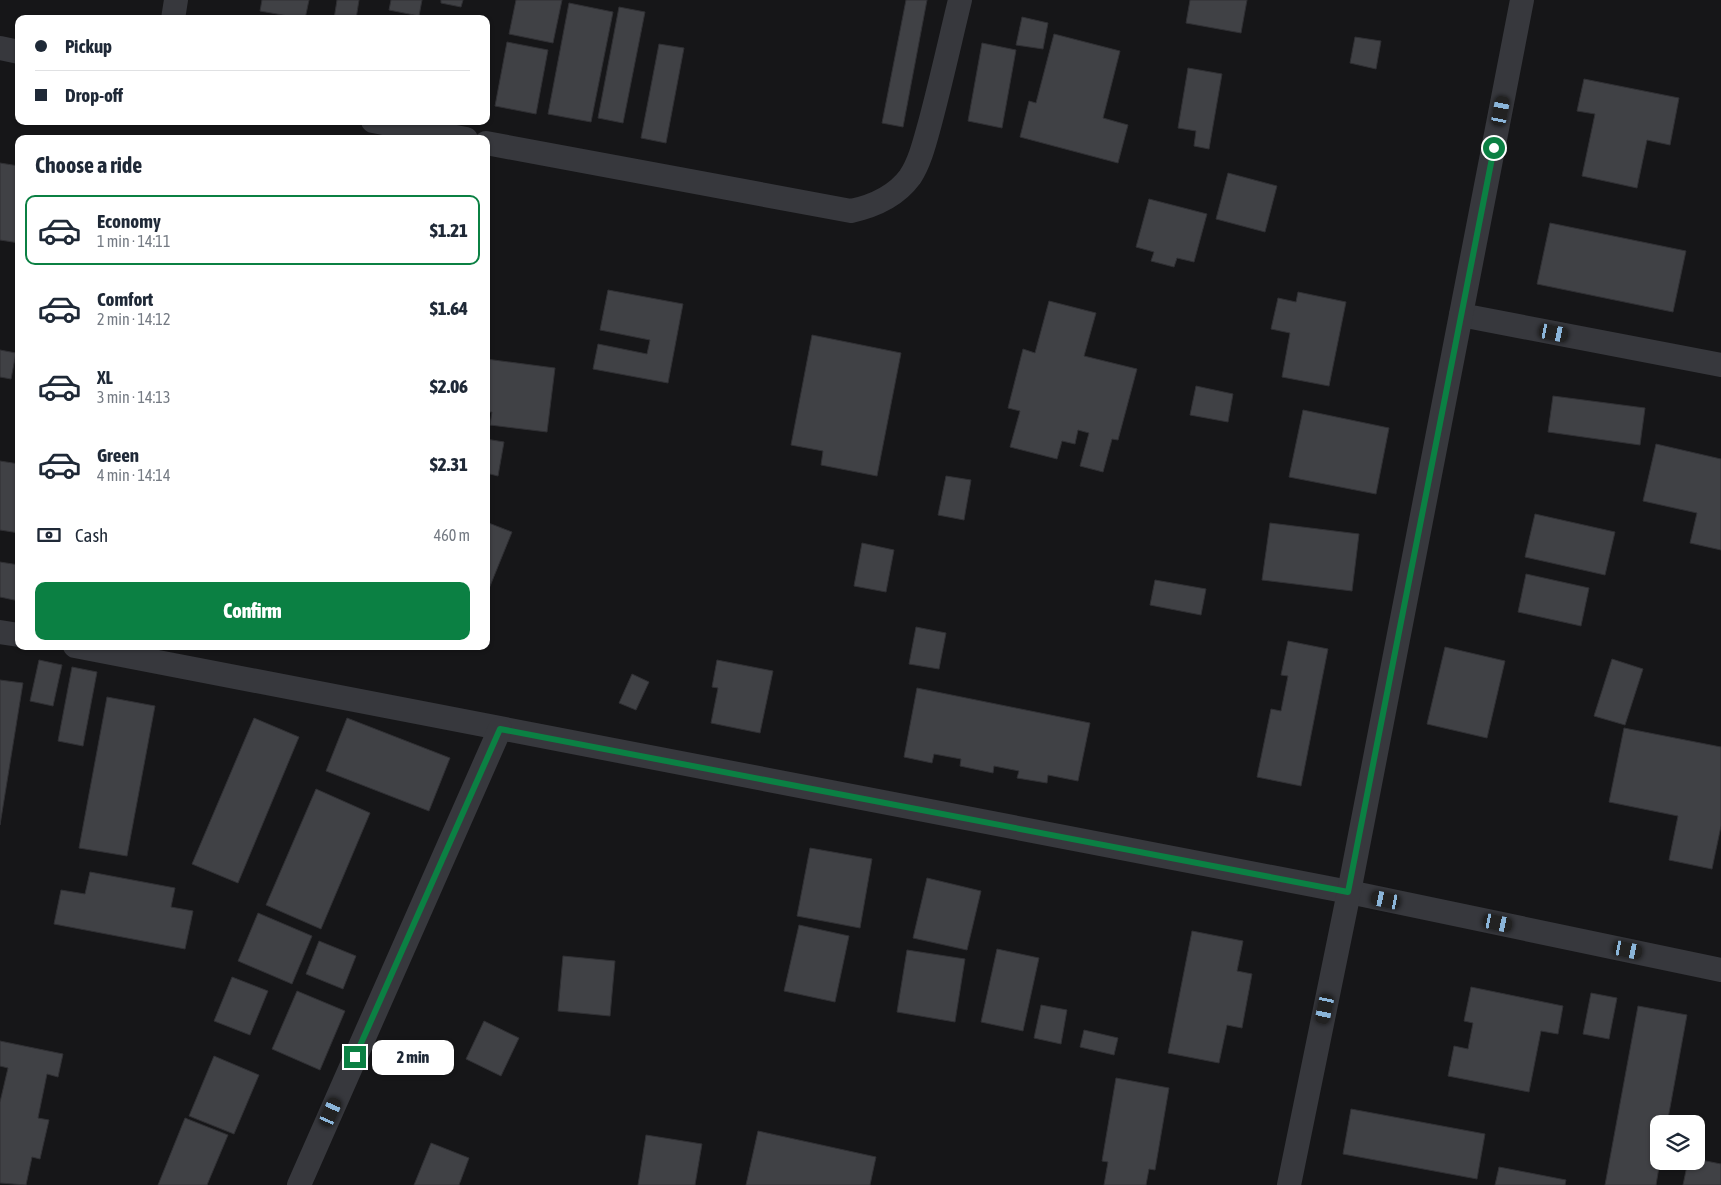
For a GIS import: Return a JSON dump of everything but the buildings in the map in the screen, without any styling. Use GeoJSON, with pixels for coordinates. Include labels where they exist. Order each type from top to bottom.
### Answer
{"type":"FeatureCollection","features":[{"type":"Feature","properties":{"kind":"street"},"geometry":{"type":"LineString","coordinates":[[174,15],[176,0]]}},
{"type":"Feature","properties":{"kind":"street"},"geometry":{"type":"LineString","coordinates":[[490,143],[852,211],[871,206],[894,193],[910,176],[922,150],[960,0]]}},
{"type":"Feature","properties":{"kind":"street"},"geometry":{"type":"LineString","coordinates":[[1289,1185],[1522,0]]}},
{"type":"Feature","properties":{"kind":"street"},"geometry":{"type":"LineString","coordinates":[[0,48],[15,51]]}},
{"type":"Feature","properties":{"kind":"street"},"geometry":{"type":"LineString","coordinates":[[394,125],[445,135]]}},
{"type":"Feature","properties":{"kind":"street"},"geometry":{"type":"LineString","coordinates":[[1461,315],[1721,365]]}},
{"type":"Feature","properties":{"kind":"street"},"geometry":{"type":"LineString","coordinates":[[0,632],[15,635]]}},
{"type":"Feature","properties":{"kind":"street"},"geometry":{"type":"LineString","coordinates":[[95,650],[1348,892],[1721,970]]}},
{"type":"Feature","properties":{"kind":"street"},"geometry":{"type":"LineString","coordinates":[[299,1185],[500,729]]}},
{"type":"Feature","properties":{"kind":"route"},"geometry":{"type":"LineString","coordinates":[[355,1057],[500,729],[1348,892],[1494,148]]}}]}
